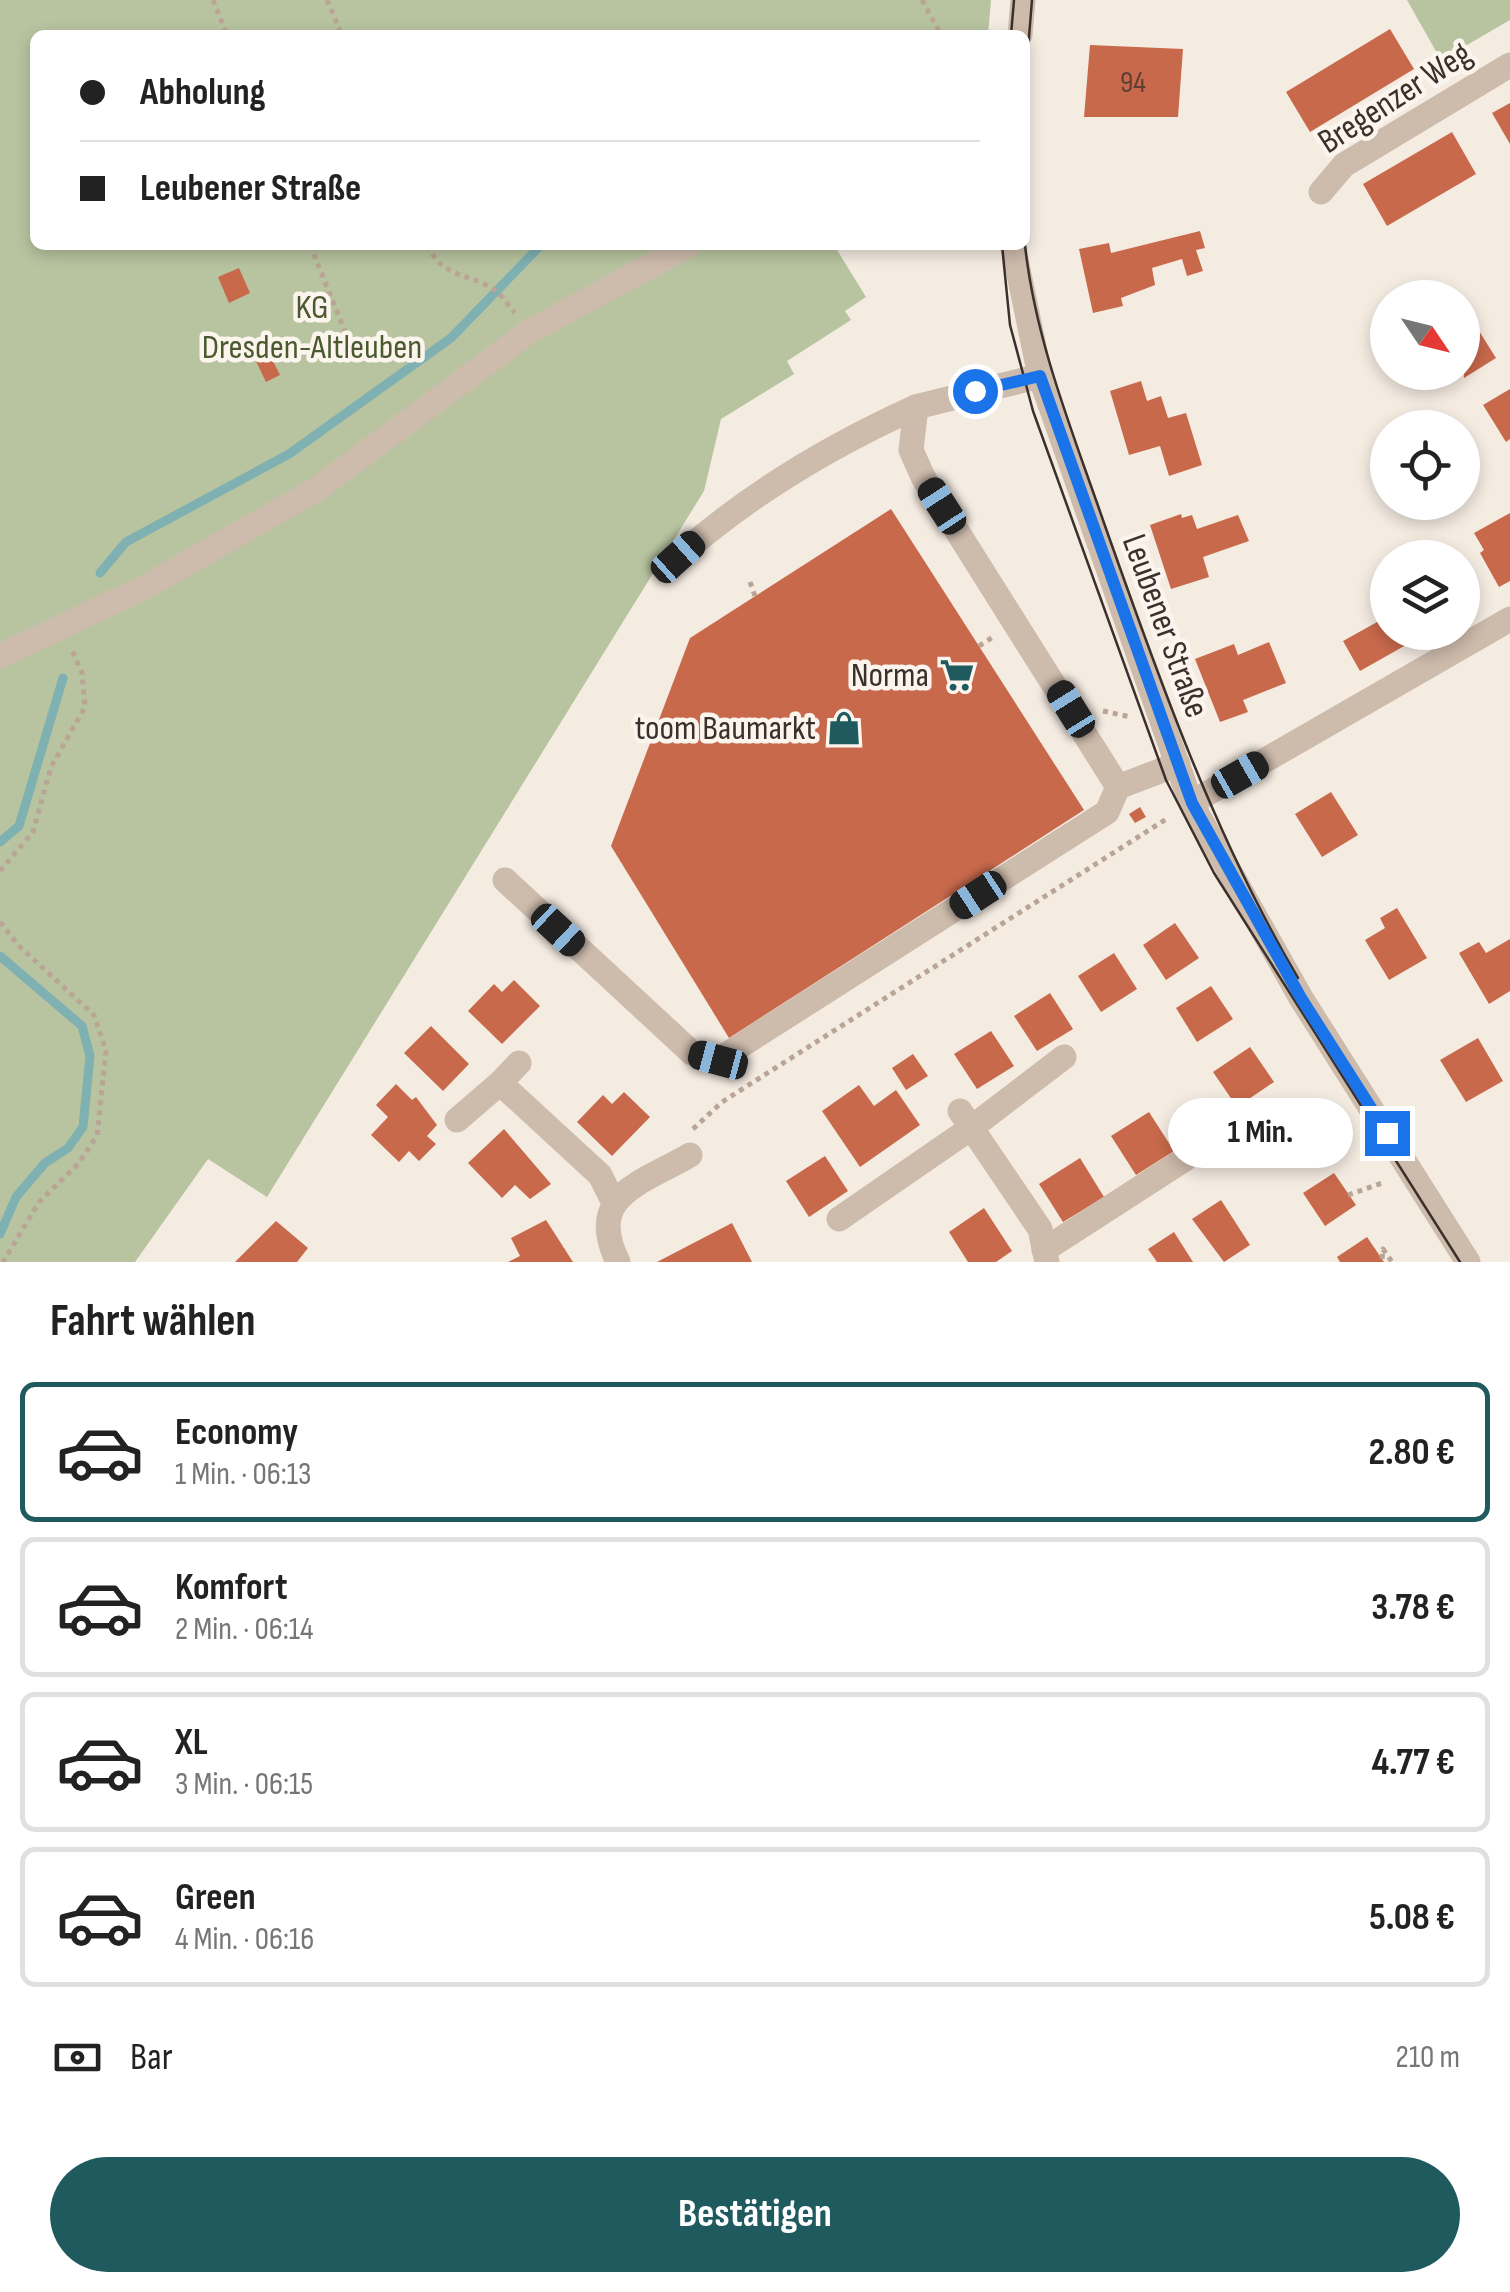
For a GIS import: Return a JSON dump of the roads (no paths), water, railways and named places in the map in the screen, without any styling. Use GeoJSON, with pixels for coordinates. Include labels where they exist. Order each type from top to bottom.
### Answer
{"type":"FeatureCollection","features":[{"type":"Feature","properties":{"kind":"street"},"geometry":{"type":"LineString","coordinates":[[1020,30],[1023,0]]}},
{"type":"Feature","properties":{"kind":"street","name":"Bregenzer Weg"},"geometry":{"type":"LineString","coordinates":[[1320,192],[1344,164],[1510,65]]}},
{"type":"Feature","properties":{"kind":"street"},"geometry":{"type":"LineString","coordinates":[[0,656],[145,588],[317,489],[530,331],[680,250]]}},
{"type":"Feature","properties":{"kind":"street","name":"Leubener Straße"},"geometry":{"type":"LineString","coordinates":[[1014,250],[1040,376],[1192,803],[1301,998],[1463,1260]]}},
{"type":"Feature","properties":{"kind":"street"},"geometry":{"type":"LineString","coordinates":[[678,557],[716,524],[878,424],[916,407],[1040,376]]}},
{"type":"Feature","properties":{"kind":"street"},"geometry":{"type":"LineString","coordinates":[[916,407],[912,450],[923,477],[1118,787]]}},
{"type":"Feature","properties":{"kind":"street"},"geometry":{"type":"LineString","coordinates":[[1192,803],[1510,619]]}},
{"type":"Feature","properties":{"kind":"street"},"geometry":{"type":"LineString","coordinates":[[505,880],[692,1053],[718,1060],[1108,812],[1118,787],[1178,764]]}},
{"type":"Feature","properties":{"kind":"street"},"geometry":{"type":"LineString","coordinates":[[839,1219],[966,1120],[1064,1058]]}},
{"type":"Feature","properties":{"kind":"street"},"geometry":{"type":"LineString","coordinates":[[456,1120],[519,1062]]}},
{"type":"Feature","properties":{"kind":"street"},"geometry":{"type":"LineString","coordinates":[[500,1083],[600,1175],[613,1201]]}},
{"type":"Feature","properties":{"kind":"street"},"geometry":{"type":"LineString","coordinates":[[966,1120],[1040,1229],[1046,1256],[1185,1159]]}},
{"type":"Feature","properties":{"kind":"street"},"geometry":{"type":"LineString","coordinates":[[618,1262],[606,1238],[606,1218],[613,1201],[690,1155]]}},
{"type":"Feature","properties":{"kind":"waterway"},"geometry":{"type":"LineString","coordinates":[[100,573],[126,542],[289,454],[451,338],[536,250]]}},
{"type":"Feature","properties":{"kind":"waterway"},"geometry":{"type":"LineString","coordinates":[[0,842],[19,826],[63,678]]}},
{"type":"Feature","properties":{"kind":"waterway"},"geometry":{"type":"LineString","coordinates":[[0,956],[82,1026],[90,1056],[83,1127],[68,1148],[45,1163],[16,1197],[0,1234]]}},
{"type":"Feature","properties":{"kind":"tram line"},"geometry":{"type":"LineString","coordinates":[[1011,30],[1014,0]]}},
{"type":"Feature","properties":{"kind":"tram line"},"geometry":{"type":"LineString","coordinates":[[1030,30],[1032,0]]}},
{"type":"Feature","properties":{"kind":"tram line"},"geometry":{"type":"LineString","coordinates":[[1002,250],[1010,325],[1033,411],[1166,780],[1214,873],[1460,1262]]}},
{"type":"Feature","properties":{"kind":"tram line"},"geometry":{"type":"LineString","coordinates":[[1026,250],[1037,316],[1057,386],[1146,640],[1214,812],[1298,978]]}},
{"type":"Feature","properties":{"kind":"place","name":"Norma"},"geometry":{"type":"Point","coordinates":[957,675]}},
{"type":"Feature","properties":{"kind":"place","name":"toom Baumarkt"},"geometry":{"type":"Point","coordinates":[844,728]}},
{"type":"Feature","properties":{"kind":"park label","name":"KG Dresden-Altleuben"},"geometry":{"type":"Point","coordinates":[312,327]}}]}
